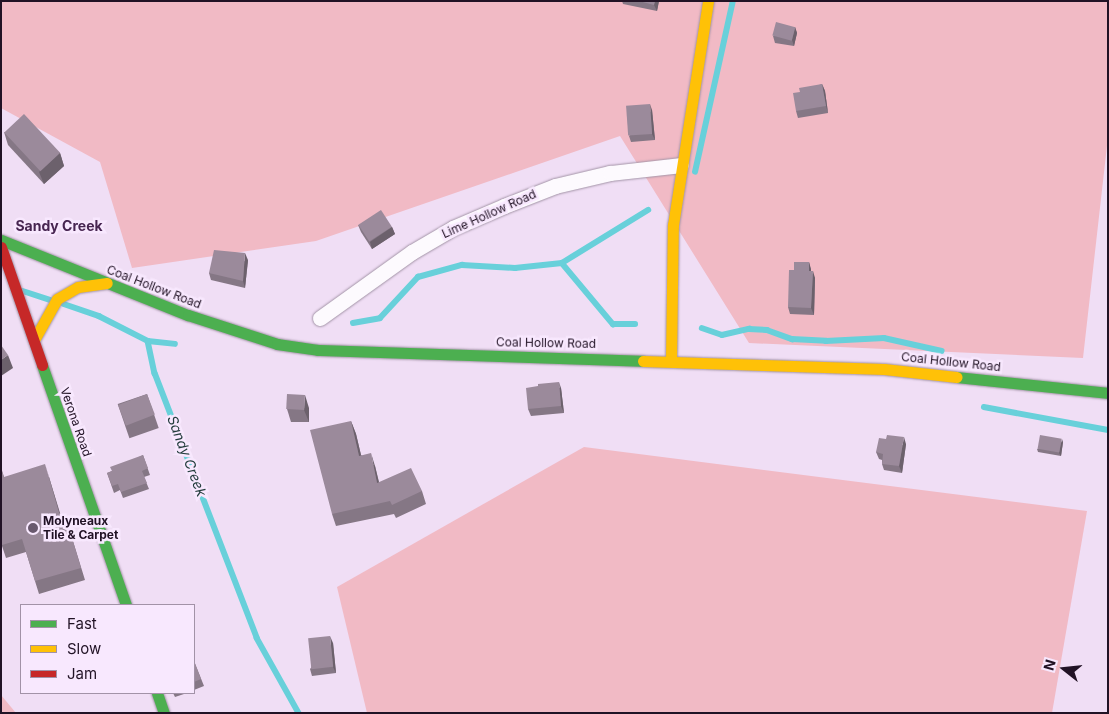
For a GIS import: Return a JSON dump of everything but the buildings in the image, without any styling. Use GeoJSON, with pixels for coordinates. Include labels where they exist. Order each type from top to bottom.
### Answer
{"type":"FeatureCollection","features":[{"type":"Feature","properties":{"kind":"main road"},"geometry":{"type":"LineString","coordinates":[[671,360],[673,225],[708,1]]}},
{"type":"Feature","properties":{"kind":"main road","name":"Coal Hollow Road"},"geometry":{"type":"LineString","coordinates":[[1,240],[107,283],[240,333],[277,344],[318,350],[671,360],[884,369],[1108,394]]}},
{"type":"Feature","properties":{"kind":"main road","name":"Verona Road"},"geometry":{"type":"LineString","coordinates":[[1,247],[126,604]]}},
{"type":"Feature","properties":{"kind":"main road"},"geometry":{"type":"LineString","coordinates":[[34,340],[50,308],[68,292],[78,287],[107,283]]}},
{"type":"Feature","properties":{"kind":"main road"},"geometry":{"type":"LineString","coordinates":[[157,694],[164,713]]}},
{"type":"Feature","properties":{"kind":"street","name":"Lime Hollow Road"},"geometry":{"type":"LineString","coordinates":[[320,318],[404,257],[452,228],[555,186],[610,173],[681,165]]}},
{"type":"Feature","properties":{"kind":"shaded area"},"geometry":{"type":"Polygon","coordinates":[[[1,1],[1108,1],[1108,137],[1083,358],[749,343],[620,136],[316,241],[132,268],[100,162],[1,108],[1,1]]]}},
{"type":"Feature","properties":{"kind":"shaded area"},"geometry":{"type":"Polygon","coordinates":[[[584,447],[1087,511],[1052,713],[367,713],[337,587],[584,447]]]}},
{"type":"Feature","properties":{"kind":"shaded area"},"geometry":{"type":"Polygon","coordinates":[[[1,695],[16,713],[1,713],[1,695]]]}},
{"type":"Feature","properties":{"kind":"waterway"},"geometry":{"type":"LineString","coordinates":[[695,172],[733,1]]}},
{"type":"Feature","properties":{"kind":"waterway"},"geometry":{"type":"LineString","coordinates":[[353,323],[380,318],[418,277],[462,265],[515,268],[562,263],[648,210]]}},
{"type":"Feature","properties":{"kind":"waterway"},"geometry":{"type":"LineString","coordinates":[[562,263],[613,324],[635,324]]}},
{"type":"Feature","properties":{"kind":"waterway","name":"Sandy Creek"},"geometry":{"type":"LineString","coordinates":[[23,291],[50,300]]}},
{"type":"Feature","properties":{"kind":"waterway","name":"Sandy Creek"},"geometry":{"type":"LineString","coordinates":[[64,304],[99,316],[148,341],[155,373],[257,638],[299,713]]}},
{"type":"Feature","properties":{"kind":"waterway"},"geometry":{"type":"LineString","coordinates":[[702,328],[722,335],[749,329],[767,330],[792,339],[826,341],[884,338],[942,351]]}},
{"type":"Feature","properties":{"kind":"waterway"},"geometry":{"type":"LineString","coordinates":[[148,341],[175,344]]}},
{"type":"Feature","properties":{"kind":"waterway"},"geometry":{"type":"LineString","coordinates":[[984,407],[1108,430]]}},
{"type":"Feature","properties":{"kind":"traffic: fast"},"geometry":{"type":"LineString","coordinates":[[1,240],[188,315],[277,344],[318,350],[643,361]]}},
{"type":"Feature","properties":{"kind":"traffic: fast"},"geometry":{"type":"LineString","coordinates":[[42,365],[126,604]]}},
{"type":"Feature","properties":{"kind":"traffic: fast"},"geometry":{"type":"LineString","coordinates":[[957,377],[1108,393]]}},
{"type":"Feature","properties":{"kind":"traffic: fast"},"geometry":{"type":"LineString","coordinates":[[157,694],[164,713]]}},
{"type":"Feature","properties":{"kind":"traffic: slow"},"geometry":{"type":"LineString","coordinates":[[671,360],[673,225],[708,1]]}},
{"type":"Feature","properties":{"kind":"traffic: slow"},"geometry":{"type":"LineString","coordinates":[[34,340],[57,299],[78,287],[107,283]]}},
{"type":"Feature","properties":{"kind":"traffic: slow"},"geometry":{"type":"LineString","coordinates":[[643,361],[884,369],[957,377]]}},
{"type":"Feature","properties":{"kind":"traffic: jam"},"geometry":{"type":"LineString","coordinates":[[1,247],[42,365]]}},
{"type":"Feature","properties":{"kind":"place","name":"Molyneaux Tile & Carpet"},"geometry":{"type":"Point","coordinates":[33,528]}},
{"type":"Feature","properties":{"kind":"district","name":"Sandy Creek"},"geometry":{"type":"Point","coordinates":[59,226]}}]}
